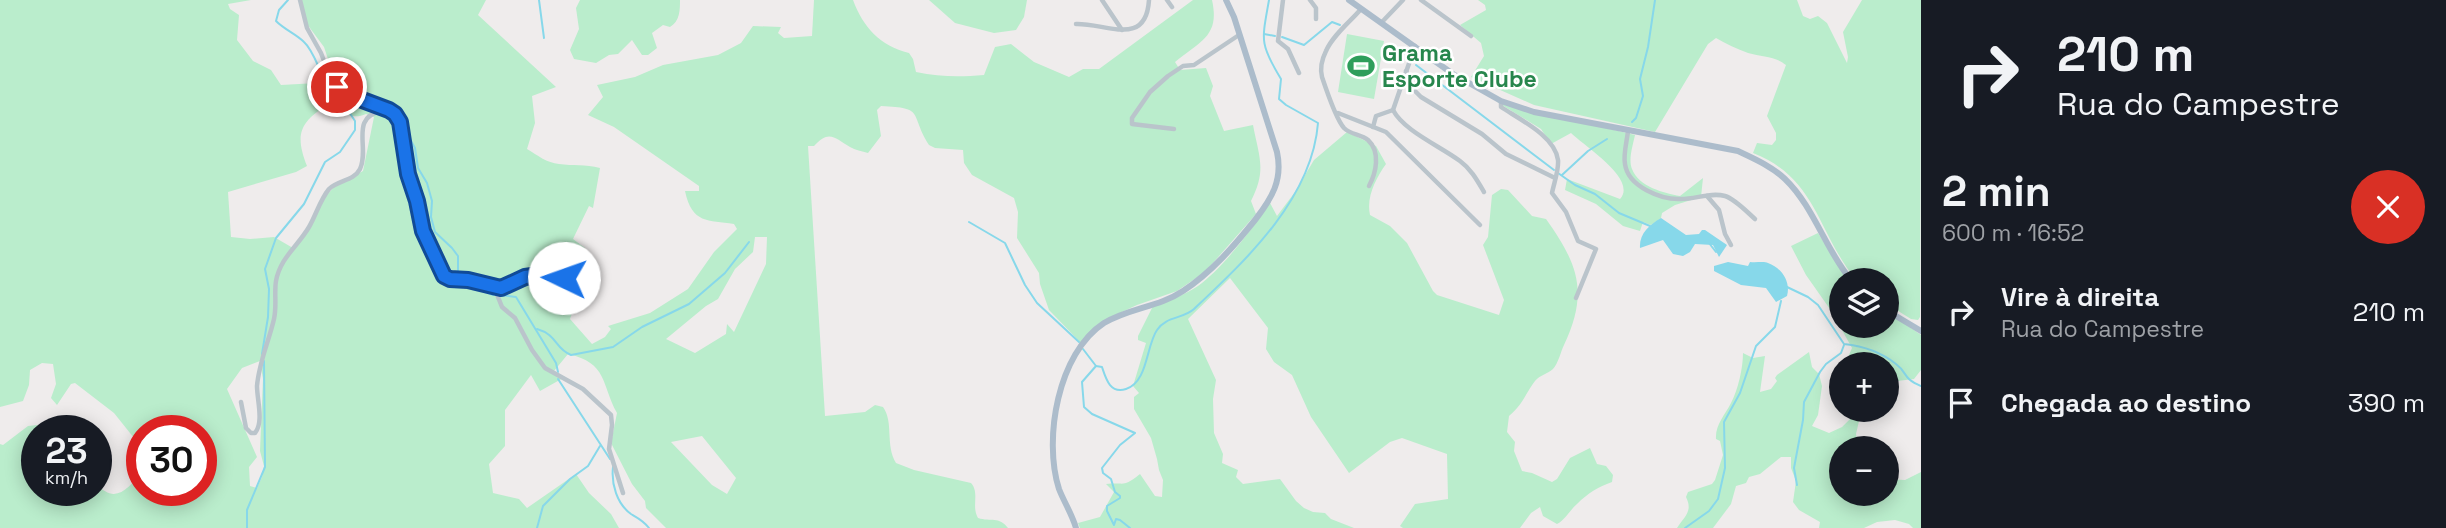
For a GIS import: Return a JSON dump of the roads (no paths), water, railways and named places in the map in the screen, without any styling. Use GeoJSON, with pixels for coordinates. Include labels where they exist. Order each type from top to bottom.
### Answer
{"type":"FeatureCollection","features":[{"type":"Feature","properties":{"kind":"main road"},"geometry":{"type":"LineString","coordinates":[[1076,528],[1059,488],[1054,462],[1057,403],[1064,374],[1076,352],[1091,334],[1105,323],[1158,304],[1182,292],[1209,271],[1271,198],[1279,176],[1277,152],[1268,122],[1226,0]]}},
{"type":"Feature","properties":{"kind":"main road"},"geometry":{"type":"LineString","coordinates":[[1349,0],[1453,74],[1501,101],[1534,112],[1738,151],[1765,163],[1798,194],[1829,250],[1842,268]]}},
{"type":"Feature","properties":{"kind":"main road"},"geometry":{"type":"LineString","coordinates":[[1899,318],[1921,331]]}},
{"type":"Feature","properties":{"kind":"street"},"geometry":{"type":"LineString","coordinates":[[300,0],[307,28],[321,53],[332,82],[346,93],[395,114],[400,122],[408,174],[423,231],[444,276],[494,288],[505,288],[515,280],[539,275],[564,278]]}},
{"type":"Feature","properties":{"kind":"street"},"geometry":{"type":"LineString","coordinates":[[1102,0],[1122,30]]}},
{"type":"Feature","properties":{"kind":"street"},"geometry":{"type":"LineString","coordinates":[[1076,24],[1091,23],[1122,30],[1135,29],[1149,8],[1149,0]]}},
{"type":"Feature","properties":{"kind":"street"},"geometry":{"type":"LineString","coordinates":[[1167,0],[1172,7]]}},
{"type":"Feature","properties":{"kind":"street"},"geometry":{"type":"LineString","coordinates":[[1283,0],[1278,41],[1288,49],[1299,73]]}},
{"type":"Feature","properties":{"kind":"street"},"geometry":{"type":"LineString","coordinates":[[1310,0],[1316,8],[1316,19]]}},
{"type":"Feature","properties":{"kind":"street"},"geometry":{"type":"LineString","coordinates":[[1382,22],[1403,0]]}},
{"type":"Feature","properties":{"kind":"street"},"geometry":{"type":"LineString","coordinates":[[1422,0],[1472,36]]}},
{"type":"Feature","properties":{"kind":"street"},"geometry":{"type":"LineString","coordinates":[[1361,9],[1326,49],[1322,76],[1343,127],[1366,139],[1374,148],[1375,176],[1369,186]]}},
{"type":"Feature","properties":{"kind":"street"},"geometry":{"type":"LineString","coordinates":[[1174,129],[1132,124],[1132,118],[1150,92],[1168,76],[1183,66],[1194,65],[1239,35]]}},
{"type":"Feature","properties":{"kind":"street"},"geometry":{"type":"LineString","coordinates":[[1415,45],[1393,110],[1396,117],[1462,162],[1483,192]]}},
{"type":"Feature","properties":{"kind":"street"},"geometry":{"type":"LineString","coordinates":[[1406,71],[1414,90],[1421,97],[1482,134],[1506,154],[1555,178]]}},
{"type":"Feature","properties":{"kind":"street"},"geometry":{"type":"LineString","coordinates":[[1501,101],[1501,107],[1536,128],[1552,146],[1558,163],[1552,193],[1566,212],[1578,241],[1596,249],[1576,298]]}},
{"type":"Feature","properties":{"kind":"street"},"geometry":{"type":"LineString","coordinates":[[241,402],[246,428],[255,433],[259,426],[257,387],[260,367],[275,318],[276,281],[280,268],[309,229],[331,187],[358,173],[366,118],[384,108]]}},
{"type":"Feature","properties":{"kind":"street"},"geometry":{"type":"LineString","coordinates":[[1373,127],[1376,116],[1393,110]]}},
{"type":"Feature","properties":{"kind":"street"},"geometry":{"type":"LineString","coordinates":[[1337,112],[1386,132],[1480,225]]}},
{"type":"Feature","properties":{"kind":"street"},"geometry":{"type":"LineString","coordinates":[[1628,131],[1625,164],[1630,175],[1643,189],[1679,200],[1715,194],[1727,197],[1755,219]]}},
{"type":"Feature","properties":{"kind":"street"},"geometry":{"type":"LineString","coordinates":[[1707,196],[1719,210],[1725,234],[1731,244]]}},
{"type":"Feature","properties":{"kind":"street"},"geometry":{"type":"LineString","coordinates":[[494,288],[502,307],[515,318],[545,368],[583,389],[611,415],[609,449],[623,493]]}},
{"type":"Feature","properties":{"kind":"water"},"geometry":{"type":"Polygon","coordinates":[[[1661,218],[1686,235],[1699,234],[1705,230],[1727,245],[1719,257],[1713,245],[1695,244],[1690,252],[1683,256],[1673,254],[1663,240],[1640,248],[1641,238],[1646,230],[1661,218]]]}},
{"type":"Feature","properties":{"kind":"water"},"geometry":{"type":"Polygon","coordinates":[[[1728,262],[1748,266],[1750,262],[1773,265],[1786,281],[1787,296],[1776,302],[1766,288],[1741,285],[1714,271],[1714,266],[1728,262]]]}},
{"type":"Feature","properties":{"kind":"waterway"},"geometry":{"type":"LineString","coordinates":[[288,0],[279,10],[276,21],[308,46],[328,93],[340,98],[348,97],[368,106]]}},
{"type":"Feature","properties":{"kind":"waterway"},"geometry":{"type":"LineString","coordinates":[[539,0],[544,38]]}},
{"type":"Feature","properties":{"kind":"waterway"},"geometry":{"type":"LineString","coordinates":[[1083,349],[1096,366],[1102,367],[1112,387],[1121,390],[1133,385],[1143,371],[1153,337],[1161,325],[1194,309],[1255,249],[1290,202],[1313,151],[1318,123],[1279,99],[1281,79],[1264,41],[1269,0]]}},
{"type":"Feature","properties":{"kind":"waterway"},"geometry":{"type":"LineString","coordinates":[[1632,122],[1636,118],[1643,96],[1640,79],[1655,0]]}},
{"type":"Feature","properties":{"kind":"waterway"},"geometry":{"type":"LineString","coordinates":[[1282,37],[1304,45],[1332,22],[1340,25]]}},
{"type":"Feature","properties":{"kind":"waterway"},"geometry":{"type":"LineString","coordinates":[[1264,34],[1275,36]]}},
{"type":"Feature","properties":{"kind":"waterway"},"geometry":{"type":"LineString","coordinates":[[1416,65],[1554,170]]}},
{"type":"Feature","properties":{"kind":"waterway"},"geometry":{"type":"LineString","coordinates":[[262,354],[269,289],[265,269],[276,238],[304,204],[325,162],[340,152],[355,130],[355,121],[340,98]]}},
{"type":"Feature","properties":{"kind":"waterway"},"geometry":{"type":"LineString","coordinates":[[376,102],[389,104],[404,119],[406,132],[415,148],[418,168],[427,183],[432,201],[431,217],[435,232],[458,256],[458,275]]}},
{"type":"Feature","properties":{"kind":"waterway"},"geometry":{"type":"LineString","coordinates":[[1562,175],[1588,151],[1607,139]]}},
{"type":"Feature","properties":{"kind":"waterway"},"geometry":{"type":"LineString","coordinates":[[1558,173],[1595,194],[1619,213],[1650,226]]}},
{"type":"Feature","properties":{"kind":"waterway"},"geometry":{"type":"LineString","coordinates":[[969,222],[1005,243],[1025,285],[1037,303],[1079,342]]}},
{"type":"Feature","properties":{"kind":"waterway"},"geometry":{"type":"LineString","coordinates":[[537,329],[549,335],[561,349],[571,355],[613,347],[642,327],[689,304],[725,273],[749,242]]}},
{"type":"Feature","properties":{"kind":"waterway"},"geometry":{"type":"LineString","coordinates":[[1709,243],[1716,252]]}},
{"type":"Feature","properties":{"kind":"waterway"},"geometry":{"type":"LineString","coordinates":[[461,282],[493,295]]}},
{"type":"Feature","properties":{"kind":"waterway"},"geometry":{"type":"LineString","coordinates":[[1787,287],[1818,305],[1844,344],[1865,348],[1884,356],[1921,386]]}},
{"type":"Feature","properties":{"kind":"waterway"},"geometry":{"type":"LineString","coordinates":[[499,295],[516,297],[556,363],[558,372]]}},
{"type":"Feature","properties":{"kind":"waterway"},"geometry":{"type":"LineString","coordinates":[[1685,528],[1709,511],[1718,499],[1725,468],[1724,422],[1740,393],[1756,346],[1775,327],[1781,301]]}},
{"type":"Feature","properties":{"kind":"waterway"},"geometry":{"type":"LineString","coordinates":[[1797,485],[1794,468],[1804,402],[1820,372],[1841,353],[1844,345]]}},
{"type":"Feature","properties":{"kind":"waterway"},"geometry":{"type":"LineString","coordinates":[[247,528],[247,510],[265,467],[264,361]]}},
{"type":"Feature","properties":{"kind":"waterway"},"geometry":{"type":"LineString","coordinates":[[1096,366],[1082,382],[1084,407],[1092,414],[1135,433],[1120,445],[1102,468],[1120,496],[1107,506],[1107,511],[1114,525],[1116,519],[1130,528]]}},
{"type":"Feature","properties":{"kind":"waterway"},"geometry":{"type":"LineString","coordinates":[[558,379],[610,459]]}},
{"type":"Feature","properties":{"kind":"waterway"},"geometry":{"type":"LineString","coordinates":[[537,528],[543,506],[570,479],[588,466],[600,446]]}},
{"type":"Feature","properties":{"kind":"waterway"},"geometry":{"type":"LineString","coordinates":[[613,467],[614,487],[619,499],[626,510],[649,528]]}},
{"type":"Feature","properties":{"kind":"place","name":"Grama Esporte Clube"},"geometry":{"type":"Point","coordinates":[1361,66]}}]}
